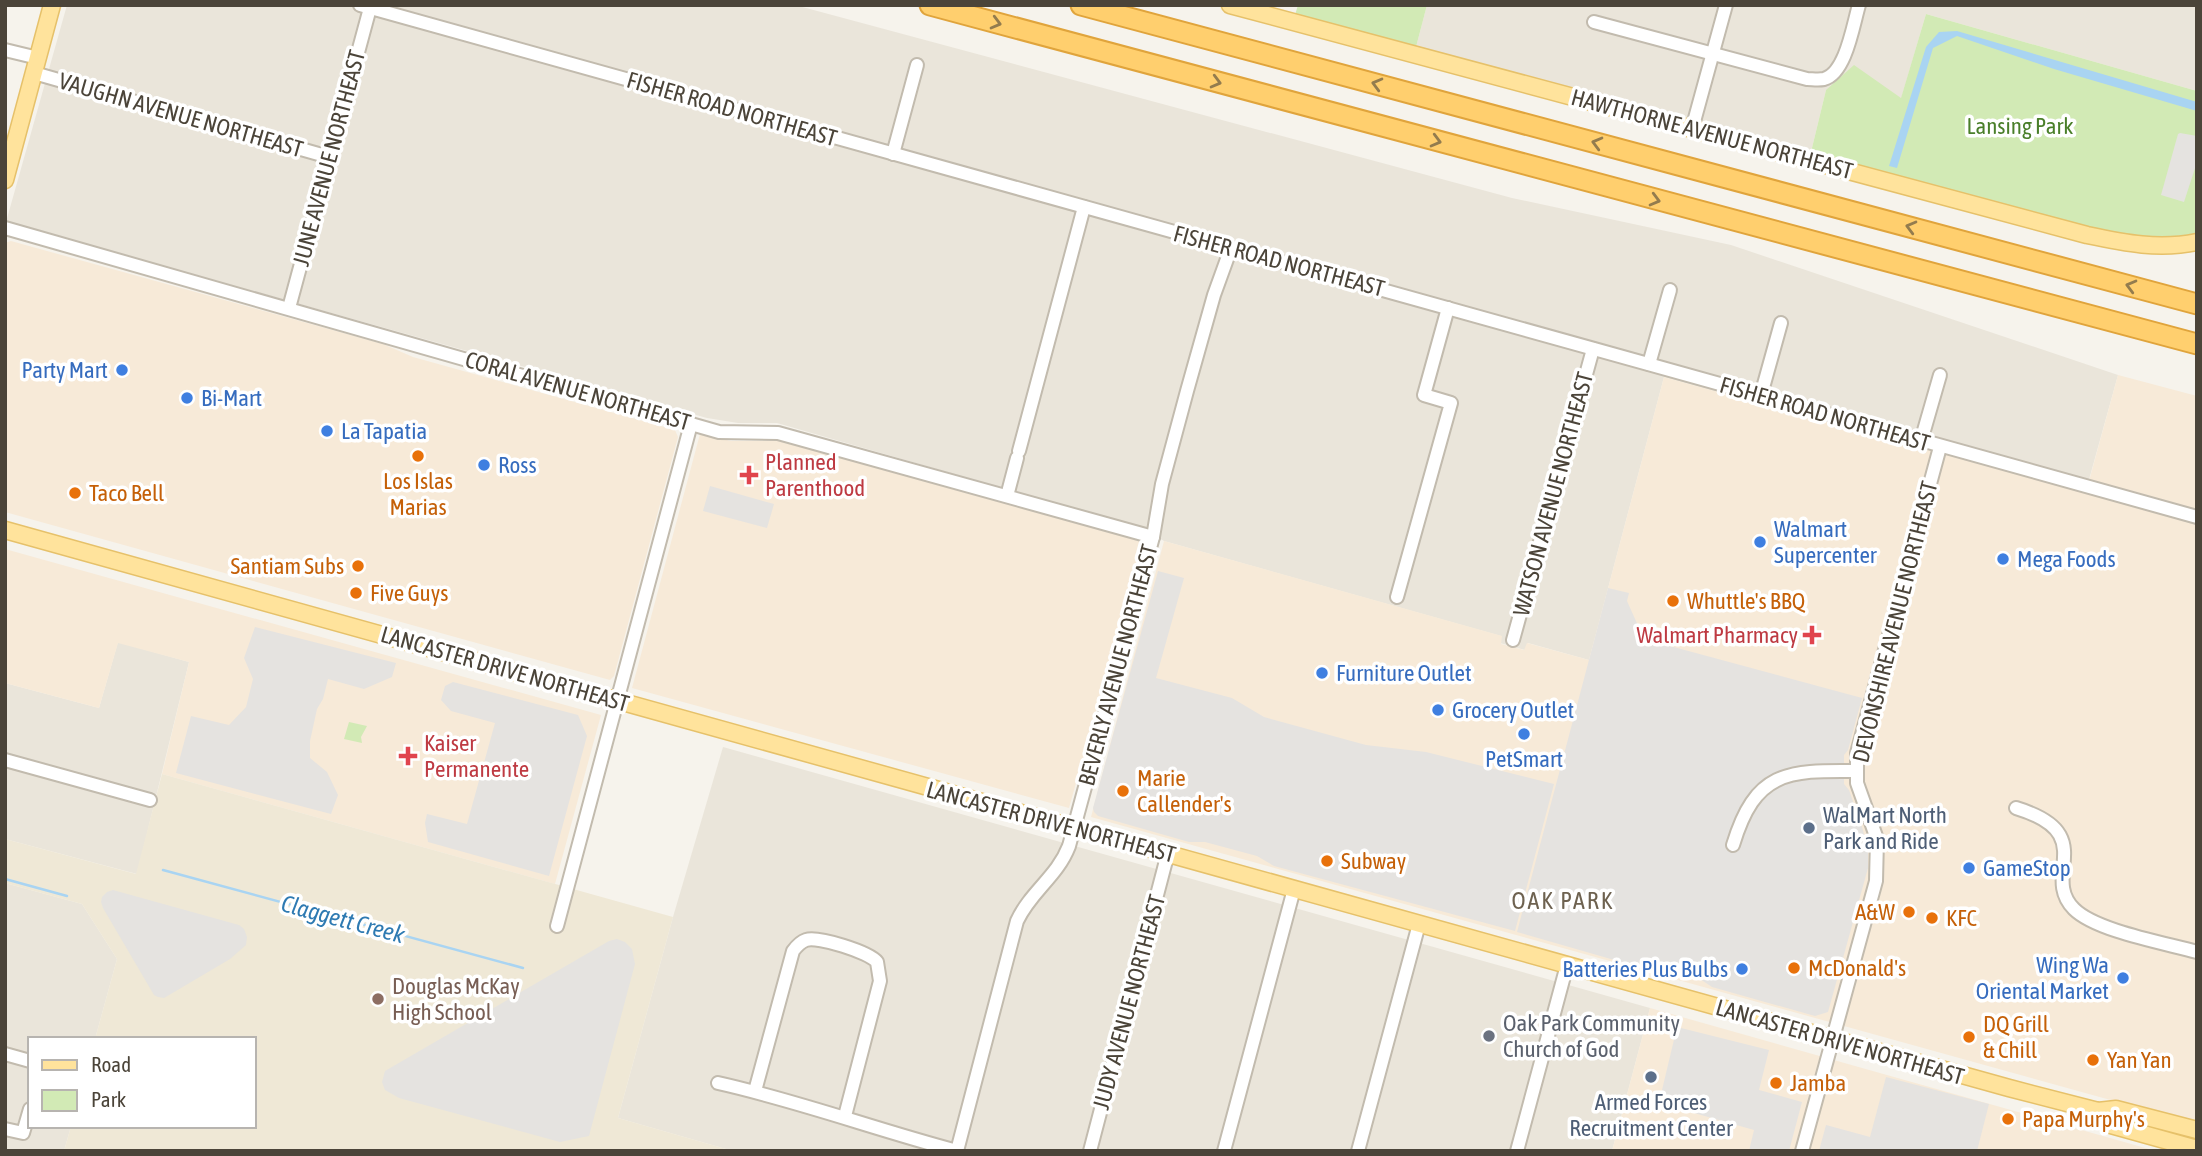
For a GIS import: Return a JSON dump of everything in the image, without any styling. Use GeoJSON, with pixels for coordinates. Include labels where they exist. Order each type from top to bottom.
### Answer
{"type":"FeatureCollection","features":[{"type":"Feature","properties":{"kind":"highway"},"geometry":{"type":"LineString","coordinates":[[930,5],[2197,344]]}},
{"type":"Feature","properties":{"kind":"highway"},"geometry":{"type":"LineString","coordinates":[[1081,5],[2197,304]]}},
{"type":"Feature","properties":{"kind":"main road"},"geometry":{"type":"LineString","coordinates":[[5,180],[52,5]]}},
{"type":"Feature","properties":{"kind":"main road","name":"HAWTHORNE AVENUE NORTHEAST"},"geometry":{"type":"LineString","coordinates":[[1230,5],[2101,238],[2143,246],[2197,242]]}},
{"type":"Feature","properties":{"kind":"main road","name":"LANCASTER DRIVE NORTHEAST"},"geometry":{"type":"LineString","coordinates":[[5,530],[1832,1039],[2098,1111],[2116,1109],[2197,1129]]}},
{"type":"Feature","properties":{"kind":"main road","name":"LANCASTER DRIVE NORTHEAST"},"geometry":{"type":"LineString","coordinates":[[2098,1111],[2111,1125],[2197,1149]]}},
{"type":"Feature","properties":{"kind":"main road"},"geometry":{"type":"LineString","coordinates":[[2140,1133],[2159,1129],[2197,1137]]}},
{"type":"Feature","properties":{"kind":"street"},"geometry":{"type":"LineString","coordinates":[[1692,129],[1726,5]]}},
{"type":"Feature","properties":{"kind":"street"},"geometry":{"type":"LineString","coordinates":[[1594,22],[1818,80],[1830,76],[1843,60],[1859,5]]}},
{"type":"Feature","properties":{"kind":"street","name":"FISHER ROAD NORTHEAST"},"geometry":{"type":"LineString","coordinates":[[365,7],[2197,517]]}},
{"type":"Feature","properties":{"kind":"street","name":"JUNE AVENUE NORTHEAST"},"geometry":{"type":"LineString","coordinates":[[289,307],[365,7]]}},
{"type":"Feature","properties":{"kind":"street","name":"VAUGHN AVENUE NORTHEAST"},"geometry":{"type":"LineString","coordinates":[[5,50],[36,66],[329,157]]}},
{"type":"Feature","properties":{"kind":"street"},"geometry":{"type":"LineString","coordinates":[[893,154],[917,65]]}},
{"type":"Feature","properties":{"kind":"street"},"geometry":{"type":"LineString","coordinates":[[1007,496],[1084,207]]}},
{"type":"Feature","properties":{"kind":"street","name":"CORAL AVENUE NORTHEAST"},"geometry":{"type":"LineString","coordinates":[[5,228],[691,424],[725,433],[778,433],[1153,537]]}},
{"type":"Feature","properties":{"kind":"street","name":"BEVERLY AVENUE NORTHEAST"},"geometry":{"type":"LineString","coordinates":[[957,1151],[1017,921],[1033,895],[1060,866],[1074,828],[1153,537],[1162,484],[1185,398],[1214,295],[1231,248]]}},
{"type":"Feature","properties":{"kind":"street"},"geometry":{"type":"LineString","coordinates":[[1649,364],[1670,290]]}},
{"type":"Feature","properties":{"kind":"street"},"geometry":{"type":"LineString","coordinates":[[1397,597],[1451,402],[1424,395],[1448,308]]}},
{"type":"Feature","properties":{"kind":"street"},"geometry":{"type":"LineString","coordinates":[[1761,396],[1781,323]]}},
{"type":"Feature","properties":{"kind":"street","name":"WATSON AVENUE NORTHEAST"},"geometry":{"type":"LineString","coordinates":[[1513,640],[1593,349]]}},
{"type":"Feature","properties":{"kind":"street"},"geometry":{"type":"LineString","coordinates":[[1921,441],[1940,375]]}},
{"type":"Feature","properties":{"kind":"street"},"geometry":{"type":"LineString","coordinates":[[557,926],[691,424]]}},
{"type":"Feature","properties":{"kind":"street","name":"DEVONSHIRE AVENUE NORTHEAST"},"geometry":{"type":"LineString","coordinates":[[1802,1151],[1874,892],[1878,866],[1877,839],[1860,792],[1856,771],[1857,753],[1940,447]]}},
{"type":"Feature","properties":{"kind":"street"},"geometry":{"type":"LineString","coordinates":[[5,760],[150,800]]}},
{"type":"Feature","properties":{"kind":"street"},"geometry":{"type":"LineString","coordinates":[[1732,845],[1746,808],[1766,785],[1795,774],[1856,771]]}},
{"type":"Feature","properties":{"kind":"street"},"geometry":{"type":"LineString","coordinates":[[2016,808],[2038,815],[2053,825],[2063,841],[2064,891],[2072,908],[2102,927],[2197,952]]}},
{"type":"Feature","properties":{"kind":"street","name":"JUDY AVENUE NORTHEAST"},"geometry":{"type":"LineString","coordinates":[[1090,1151],[1168,853]]}},
{"type":"Feature","properties":{"kind":"street"},"geometry":{"type":"LineString","coordinates":[[1224,1151],[1294,889]]}},
{"type":"Feature","properties":{"kind":"street"},"geometry":{"type":"LineString","coordinates":[[1358,1151],[1419,924]]}},
{"type":"Feature","properties":{"kind":"street"},"geometry":{"type":"LineString","coordinates":[[755,1091],[793,951],[805,940],[814,939],[864,953],[877,962],[880,981],[845,1116]]}},
{"type":"Feature","properties":{"kind":"street"},"geometry":{"type":"LineString","coordinates":[[1517,1151],[1567,965]]}},
{"type":"Feature","properties":{"kind":"street"},"geometry":{"type":"LineString","coordinates":[[5,1055],[28,1061]]}},
{"type":"Feature","properties":{"kind":"street"},"geometry":{"type":"LineString","coordinates":[[718,1083],[845,1116],[895,1135],[957,1151]]}},
{"type":"Feature","properties":{"kind":"street"},"geometry":{"type":"LineString","coordinates":[[5,1129],[23,1133],[28,1116]]}},
{"type":"Feature","properties":{"kind":"shaded area"},"geometry":{"type":"Polygon","coordinates":[[[67,5],[795,5],[1512,198],[1731,245],[2118,375],[2085,494],[1664,377],[1589,660],[1528,643],[1525,650],[1500,643],[1501,636],[1164,541],[1144,529],[777,423],[738,423],[707,418],[6,222],[67,5]]]}},
{"type":"Feature","properties":{"kind":"shaded area"},"geometry":{"type":"Polygon","coordinates":[[[1427,5],[2197,5],[2197,91],[1926,14],[1901,99],[1826,90],[1811,152],[1416,47],[1427,5]]]}},
{"type":"Feature","properties":{"kind":"shaded area"},"geometry":{"type":"Polygon","coordinates":[[[2180,133],[2197,136],[2197,162],[2184,202],[2161,195],[2180,133]]]}},
{"type":"Feature","properties":{"kind":"shaded area"},"geometry":{"type":"Polygon","coordinates":[[[11,241],[383,344],[413,357],[675,430],[678,437],[614,676],[610,680],[5,512],[5,243],[11,241]]]}},
{"type":"Feature","properties":{"kind":"shaded area"},"geometry":{"type":"Polygon","coordinates":[[[2118,375],[2197,396],[2197,510],[2089,481],[2118,375]]]}},
{"type":"Feature","properties":{"kind":"shaded area"},"geometry":{"type":"Polygon","coordinates":[[[1664,377],[2197,524],[2197,1124],[1091,817],[1164,541],[1502,636],[1501,644],[1524,650],[1527,643],[1589,660],[1664,377]]]}},
{"type":"Feature","properties":{"kind":"shaded area"},"geometry":{"type":"Polygon","coordinates":[[[700,434],[731,441],[779,441],[1143,542],[1069,808],[632,688],[700,434]]]}},
{"type":"Feature","properties":{"kind":"shaded area"},"geometry":{"type":"Polygon","coordinates":[[[710,486],[774,504],[767,528],[703,511],[710,486]]]}},
{"type":"Feature","properties":{"kind":"shaded area"},"geometry":{"type":"Polygon","coordinates":[[[5,549],[601,715],[555,884],[162,774],[189,662],[118,643],[99,708],[5,683],[5,549]]]}},
{"type":"Feature","properties":{"kind":"shaded area"},"geometry":{"type":"Polygon","coordinates":[[[1158,571],[1184,578],[1156,678],[1232,698],[1264,717],[1366,745],[1426,752],[1554,784],[1515,931],[1274,866],[1257,856],[1205,842],[1189,842],[1098,816],[1094,812],[1158,571]]]}},
{"type":"Feature","properties":{"kind":"shaded area"},"geometry":{"type":"Polygon","coordinates":[[[1608,588],[1629,593],[1627,601],[1644,639],[1862,698],[1848,750],[1844,755],[1844,784],[1849,790],[1868,848],[1868,868],[1828,1012],[1815,1016],[1712,987],[1700,979],[1665,969],[1649,970],[1517,932],[1608,588]]]}},
{"type":"Feature","properties":{"kind":"shaded area"},"geometry":{"type":"Polygon","coordinates":[[[255,627],[396,663],[392,677],[364,689],[328,679],[323,699],[317,709],[310,741],[310,758],[327,772],[338,795],[331,814],[176,773],[191,716],[229,725],[246,707],[253,679],[244,658],[255,627]]]}},
{"type":"Feature","properties":{"kind":"shaded area"},"geometry":{"type":"Polygon","coordinates":[[[118,642],[189,662],[137,874],[5,839],[5,683],[99,708],[118,642]]]}},
{"type":"Feature","properties":{"kind":"shaded area"},"geometry":{"type":"Polygon","coordinates":[[[453,682],[578,715],[587,736],[549,876],[428,842],[425,823],[427,814],[467,824],[495,723],[451,711],[441,700],[445,686],[453,682]]]}},
{"type":"Feature","properties":{"kind":"shaded area"},"geometry":{"type":"Polygon","coordinates":[[[723,747],[1650,1008],[1612,1151],[733,1151],[618,1118],[723,747]]]}},
{"type":"Feature","properties":{"kind":"shaded area","name":"Douglas McKay High School"},"geometry":{"type":"Polygon","coordinates":[[[162,774],[673,917],[618,1118],[733,1151],[64,1151],[70,1128],[256,1128],[256,1037],[96,1037],[117,959],[82,904],[5,883],[5,839],[136,874],[162,774]]]}},
{"type":"Feature","properties":{"kind":"shaded area"},"geometry":{"type":"Polygon","coordinates":[[[5,883],[82,904],[117,959],[96,1037],[28,1037],[28,1128],[70,1128],[64,1151],[5,1151],[5,883]]]}},
{"type":"Feature","properties":{"kind":"shaded area"},"geometry":{"type":"Polygon","coordinates":[[[113,890],[239,925],[247,937],[246,945],[230,959],[164,998],[158,997],[154,995],[103,908],[102,897],[113,890]]]}},
{"type":"Feature","properties":{"kind":"shaded area"},"geometry":{"type":"Polygon","coordinates":[[[617,939],[632,949],[635,964],[589,1136],[560,1142],[399,1098],[385,1090],[382,1082],[385,1071],[609,941],[617,939]]]}},
{"type":"Feature","properties":{"kind":"shaded area"},"geometry":{"type":"Polygon","coordinates":[[[1650,1008],[2156,1151],[1612,1151],[1650,1008]]]}},
{"type":"Feature","properties":{"kind":"shaded area"},"geometry":{"type":"Polygon","coordinates":[[[1677,1027],[1769,1050],[1759,1090],[1802,1102],[1789,1151],[1749,1151],[1754,1130],[1673,1107],[1662,1090],[1677,1027]]]}},
{"type":"Feature","properties":{"kind":"shaded area"},"geometry":{"type":"Polygon","coordinates":[[[1886,1077],[1989,1104],[1977,1151],[1819,1151],[1826,1125],[1870,1137],[1886,1077]]]}},
{"type":"Feature","properties":{"kind":"green space"},"geometry":{"type":"Polygon","coordinates":[[[1298,5],[1427,5],[1416,47],[1295,15],[1298,5]]]}},
{"type":"Feature","properties":{"kind":"green space","name":"Lansing Park"},"geometry":{"type":"Polygon","coordinates":[[[1926,14],[2197,91],[2197,234],[2158,241],[2071,224],[1811,152],[1826,90],[1854,65],[1901,98],[1926,14]]]}},
{"type":"Feature","properties":{"kind":"green space"},"geometry":{"type":"Polygon","coordinates":[[[349,722],[367,726],[361,737],[362,743],[344,739],[349,722]]]}},
{"type":"Feature","properties":{"kind":"water"},"geometry":{"type":"Polygon","coordinates":[[[1957,31],[2197,102],[2197,111],[2054,69],[1957,36],[1933,48],[1897,168],[1889,166],[1926,47],[1939,32],[1957,31]]]}},
{"type":"Feature","properties":{"kind":"waterway","name":"Claggett Creek"},"geometry":{"type":"LineString","coordinates":[[163,870],[523,968]]}},
{"type":"Feature","properties":{"kind":"waterway","name":"Claggett Creek"},"geometry":{"type":"LineString","coordinates":[[5,879],[67,896]]}},
{"type":"Feature","properties":{"kind":"place","name":"Party Mart"},"geometry":{"type":"Point","coordinates":[122,370]}},
{"type":"Feature","properties":{"kind":"place","name":"Bi-Mart"},"geometry":{"type":"Point","coordinates":[187,398]}},
{"type":"Feature","properties":{"kind":"place","name":"La Tapatia"},"geometry":{"type":"Point","coordinates":[327,431]}},
{"type":"Feature","properties":{"kind":"place","name":"Los Islas Marias"},"geometry":{"type":"Point","coordinates":[418,456]}},
{"type":"Feature","properties":{"kind":"place","name":"Ross"},"geometry":{"type":"Point","coordinates":[484,465]}},
{"type":"Feature","properties":{"kind":"place","name":"Planned Parenthood"},"geometry":{"type":"Point","coordinates":[749,475]}},
{"type":"Feature","properties":{"kind":"place","name":"Taco Bell"},"geometry":{"type":"Point","coordinates":[75,493]}},
{"type":"Feature","properties":{"kind":"place","name":"Walmart Supercenter"},"geometry":{"type":"Point","coordinates":[1760,542]}},
{"type":"Feature","properties":{"kind":"place","name":"Mega Foods"},"geometry":{"type":"Point","coordinates":[2003,559]}},
{"type":"Feature","properties":{"kind":"place","name":"Santiam Subs"},"geometry":{"type":"Point","coordinates":[358,566]}},
{"type":"Feature","properties":{"kind":"place","name":"Five Guys"},"geometry":{"type":"Point","coordinates":[356,593]}},
{"type":"Feature","properties":{"kind":"place","name":"Whuttle's BBQ"},"geometry":{"type":"Point","coordinates":[1673,601]}},
{"type":"Feature","properties":{"kind":"place","name":"Walmart Pharmacy"},"geometry":{"type":"Point","coordinates":[1812,635]}},
{"type":"Feature","properties":{"kind":"place","name":"Furniture Outlet"},"geometry":{"type":"Point","coordinates":[1322,673]}},
{"type":"Feature","properties":{"kind":"place","name":"Grocery Outlet"},"geometry":{"type":"Point","coordinates":[1438,710]}},
{"type":"Feature","properties":{"kind":"place","name":"PetSmart"},"geometry":{"type":"Point","coordinates":[1524,734]}},
{"type":"Feature","properties":{"kind":"place","name":"Kaiser Permanente"},"geometry":{"type":"Point","coordinates":[408,756]}},
{"type":"Feature","properties":{"kind":"place","name":"Marie Callender's"},"geometry":{"type":"Point","coordinates":[1123,791]}},
{"type":"Feature","properties":{"kind":"place","name":"WalMart North Park and Ride"},"geometry":{"type":"Point","coordinates":[1809,828]}},
{"type":"Feature","properties":{"kind":"place","name":"Subway"},"geometry":{"type":"Point","coordinates":[1327,861]}},
{"type":"Feature","properties":{"kind":"place","name":"GameStop"},"geometry":{"type":"Point","coordinates":[1969,868]}},
{"type":"Feature","properties":{"kind":"place","name":"A&W"},"geometry":{"type":"Point","coordinates":[1909,912]}},
{"type":"Feature","properties":{"kind":"place","name":"KFC"},"geometry":{"type":"Point","coordinates":[1932,918]}},
{"type":"Feature","properties":{"kind":"place","name":"McDonald's"},"geometry":{"type":"Point","coordinates":[1794,968]}},
{"type":"Feature","properties":{"kind":"place","name":"Batteries Plus Bulbs"},"geometry":{"type":"Point","coordinates":[1742,969]}},
{"type":"Feature","properties":{"kind":"place","name":"Wing Wa Oriental Market"},"geometry":{"type":"Point","coordinates":[2123,978]}},
{"type":"Feature","properties":{"kind":"place","name":"Douglas McKay High School"},"geometry":{"type":"Point","coordinates":[378,999]}},
{"type":"Feature","properties":{"kind":"place","name":"Oak Park Community Church of God"},"geometry":{"type":"Point","coordinates":[1489,1036]}},
{"type":"Feature","properties":{"kind":"place","name":"DQ Grill & Chill"},"geometry":{"type":"Point","coordinates":[1969,1037]}},
{"type":"Feature","properties":{"kind":"place","name":"Yan Yan"},"geometry":{"type":"Point","coordinates":[2093,1060]}},
{"type":"Feature","properties":{"kind":"place","name":"Armed Forces Recruitment Center"},"geometry":{"type":"Point","coordinates":[1651,1077]}},
{"type":"Feature","properties":{"kind":"place","name":"Jamba"},"geometry":{"type":"Point","coordinates":[1776,1083]}},
{"type":"Feature","properties":{"kind":"place","name":"Papa Murphy's"},"geometry":{"type":"Point","coordinates":[2008,1119]}},
{"type":"Feature","properties":{"kind":"district","name":"OAK PARK"},"geometry":{"type":"Point","coordinates":[1563,900]}}]}
